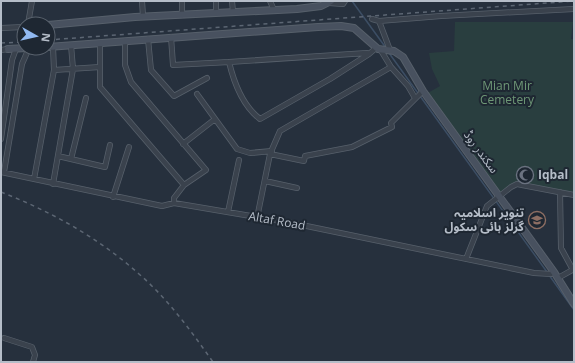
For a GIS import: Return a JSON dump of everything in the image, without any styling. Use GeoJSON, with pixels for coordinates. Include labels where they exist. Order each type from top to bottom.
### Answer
{"type":"FeatureCollection","features":[{"type":"Feature","properties":{"kind":"street"},"geometry":{"type":"LineString","coordinates":[[29,16],[32,1]]}},
{"type":"Feature","properties":{"kind":"street"},"geometry":{"type":"LineString","coordinates":[[142,1],[143,16]]}},
{"type":"Feature","properties":{"kind":"street"},"geometry":{"type":"LineString","coordinates":[[182,1],[182,15]]}},
{"type":"Feature","properties":{"kind":"street"},"geometry":{"type":"LineString","coordinates":[[216,1],[216,13]]}},
{"type":"Feature","properties":{"kind":"street"},"geometry":{"type":"LineString","coordinates":[[232,1],[233,12]]}},
{"type":"Feature","properties":{"kind":"street"},"geometry":{"type":"LineString","coordinates":[[270,1],[274,10]]}},
{"type":"Feature","properties":{"kind":"street"},"geometry":{"type":"LineString","coordinates":[[56,24],[143,16],[311,8],[330,2],[343,4],[345,1]]}},
{"type":"Feature","properties":{"kind":"street"},"geometry":{"type":"LineString","coordinates":[[372,19],[379,21],[574,9]]}},
{"type":"Feature","properties":{"kind":"street"},"geometry":{"type":"LineString","coordinates":[[197,94],[237,149],[250,153],[271,152],[304,161],[305,156],[352,146],[392,127],[391,123],[419,94],[408,86],[390,67],[383,49],[379,21]]}},
{"type":"Feature","properties":{"kind":"street","name":"سکندر روڈ"},"geometry":{"type":"LineString","coordinates":[[56,47],[171,37],[341,26],[359,31],[383,49],[399,52],[403,57],[419,94],[499,195],[558,278],[574,304]]}},
{"type":"Feature","properties":{"kind":"street"},"geometry":{"type":"LineString","coordinates":[[1,28],[16,27]]}},
{"type":"Feature","properties":{"kind":"street"},"geometry":{"type":"LineString","coordinates":[[171,37],[173,65],[323,55],[369,54]]}},
{"type":"Feature","properties":{"kind":"street"},"geometry":{"type":"LineString","coordinates":[[148,39],[151,70],[174,96],[207,78]]}},
{"type":"Feature","properties":{"kind":"street"},"geometry":{"type":"LineString","coordinates":[[125,41],[125,65],[131,82],[206,170],[184,185],[174,198],[174,203]]}},
{"type":"Feature","properties":{"kind":"street"},"geometry":{"type":"LineString","coordinates":[[100,44],[100,87],[184,185]]}},
{"type":"Feature","properties":{"kind":"street"},"geometry":{"type":"LineString","coordinates":[[53,184],[73,69],[71,46]]}},
{"type":"Feature","properties":{"kind":"street"},"geometry":{"type":"LineString","coordinates":[[1,50],[16,49],[12,60],[1,139]]}},
{"type":"Feature","properties":{"kind":"street"},"geometry":{"type":"LineString","coordinates":[[229,62],[234,83],[253,114],[260,119],[369,54],[383,49]]}},
{"type":"Feature","properties":{"kind":"street"},"geometry":{"type":"LineString","coordinates":[[2,172],[22,64],[25,56]]}},
{"type":"Feature","properties":{"kind":"street"},"geometry":{"type":"LineString","coordinates":[[34,180],[54,70],[52,56]]}},
{"type":"Feature","properties":{"kind":"street"},"geometry":{"type":"LineString","coordinates":[[54,70],[100,67]]}},
{"type":"Feature","properties":{"kind":"street"},"geometry":{"type":"LineString","coordinates":[[257,218],[271,152],[280,131],[390,67]]}},
{"type":"Feature","properties":{"kind":"street"},"geometry":{"type":"LineString","coordinates":[[70,159],[86,98]]}},
{"type":"Feature","properties":{"kind":"street"},"geometry":{"type":"LineString","coordinates":[[183,144],[215,119]]}},
{"type":"Feature","properties":{"kind":"street"},"geometry":{"type":"LineString","coordinates":[[58,156],[105,166],[110,145]]}},
{"type":"Feature","properties":{"kind":"street"},"geometry":{"type":"LineString","coordinates":[[113,197],[129,147]]}},
{"type":"Feature","properties":{"kind":"street"},"geometry":{"type":"LineString","coordinates":[[228,212],[238,160]]}},
{"type":"Feature","properties":{"kind":"street","name":"Altaf Road"},"geometry":{"type":"LineString","coordinates":[[2,172],[113,197],[162,206],[174,203],[228,212],[542,274],[553,273]]}},
{"type":"Feature","properties":{"kind":"street"},"geometry":{"type":"LineString","coordinates":[[265,181],[297,188]]}},
{"type":"Feature","properties":{"kind":"street"},"geometry":{"type":"LineString","coordinates":[[466,259],[490,202],[516,184],[574,195]]}},
{"type":"Feature","properties":{"kind":"street"},"geometry":{"type":"LineString","coordinates":[[558,278],[574,270],[561,248],[560,192]]}},
{"type":"Feature","properties":{"kind":"street"},"geometry":{"type":"LineString","coordinates":[[4,338],[32,346],[35,355],[33,362]]}},
{"type":"Feature","properties":{"kind":"green space","name":"Mian Mir Cemetery"},"geometry":{"type":"Polygon","coordinates":[[[455,22],[573,22],[571,39],[574,39],[574,193],[517,183],[497,194],[426,94],[440,86],[432,69],[429,53],[454,51],[455,22]]]}},
{"type":"Feature","properties":{"kind":"waterway"},"geometry":{"type":"LineString","coordinates":[[352,1],[386,48]]}},
{"type":"Feature","properties":{"kind":"waterway"},"geometry":{"type":"LineString","coordinates":[[389,53],[547,272]]}},
{"type":"Feature","properties":{"kind":"waterway"},"geometry":{"type":"LineString","coordinates":[[549,275],[574,310]]}},
{"type":"Feature","properties":{"kind":"railway"},"geometry":{"type":"LineString","coordinates":[[56,39],[574,1]]}},
{"type":"Feature","properties":{"kind":"railway"},"geometry":{"type":"LineString","coordinates":[[1,43],[16,42]]}},
{"type":"Feature","properties":{"kind":"railway"},"geometry":{"type":"LineString","coordinates":[[1,192],[56,217],[91,237],[124,261],[160,294],[188,327],[213,362]]}},
{"type":"Feature","properties":{"kind":"place","name":"Iqbal"},"geometry":{"type":"Point","coordinates":[525,175]}},
{"type":"Feature","properties":{"kind":"place","name":"تنویر اسلامیہ گرلز ہائی سکول"},"geometry":{"type":"Point","coordinates":[537,220]}}]}
